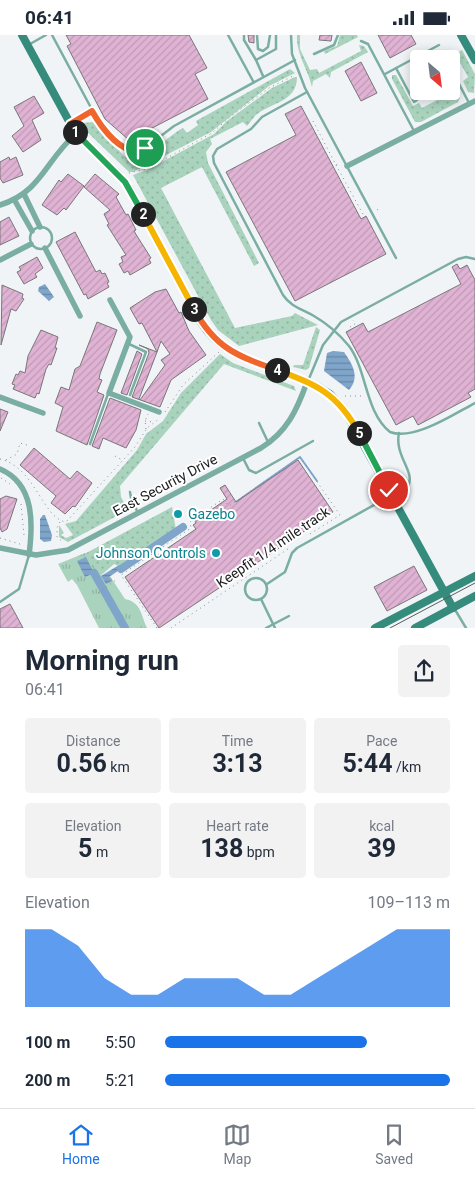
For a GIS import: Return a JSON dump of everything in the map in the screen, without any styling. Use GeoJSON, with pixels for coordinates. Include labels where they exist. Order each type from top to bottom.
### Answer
{"type":"FeatureCollection","features":[{"type":"Feature","properties":{"kind":"street"},"geometry":{"type":"LineString","coordinates":[[22,35],[76,134],[119,175],[130,189],[200,321],[210,336],[224,348],[239,357],[308,382],[326,391],[344,409],[453,608]]}},
{"type":"Feature","properties":{"kind":"street"},"geometry":{"type":"LineString","coordinates":[[461,35],[475,60]]}},
{"type":"Feature","properties":{"kind":"street"},"geometry":{"type":"LineString","coordinates":[[347,166],[472,102]]}},
{"type":"Feature","properties":{"kind":"street"},"geometry":{"type":"LineString","coordinates":[[0,205],[15,201],[38,182],[59,151],[76,134]]}},
{"type":"Feature","properties":{"kind":"street"},"geometry":{"type":"LineString","coordinates":[[24,194],[40,227]]}},
{"type":"Feature","properties":{"kind":"street"},"geometry":{"type":"LineString","coordinates":[[15,201],[32,231]]}},
{"type":"Feature","properties":{"kind":"street"},"geometry":{"type":"LineString","coordinates":[[0,261],[31,244]]}},
{"type":"Feature","properties":{"kind":"street"},"geometry":{"type":"LineString","coordinates":[[45,248],[80,316]]}},
{"type":"Feature","properties":{"kind":"street"},"geometry":{"type":"LineString","coordinates":[[110,300],[130,337],[109,393],[159,413]]}},
{"type":"Feature","properties":{"kind":"street","name":"East Security Drive"},"geometry":{"type":"LineString","coordinates":[[0,548],[29,555],[48,555],[68,550],[243,458],[282,433],[293,417],[308,382]]}},
{"type":"Feature","properties":{"kind":"street"},"geometry":{"type":"LineString","coordinates":[[0,397],[43,413]]}},
{"type":"Feature","properties":{"kind":"street"},"geometry":{"type":"LineString","coordinates":[[0,469],[18,484],[28,498],[32,534],[29,555]]}},
{"type":"Feature","properties":{"kind":"street"},"geometry":{"type":"LineString","coordinates":[[376,628],[475,576]]}},
{"type":"Feature","properties":{"kind":"street"},"geometry":{"type":"LineString","coordinates":[[415,628],[475,596]]}},
{"type":"Feature","properties":{"kind":"lane"},"geometry":{"type":"LineString","coordinates":[[28,45],[46,35]]}},
{"type":"Feature","properties":{"kind":"lane"},"geometry":{"type":"LineString","coordinates":[[52,35],[101,125],[121,145],[129,151],[137,152],[174,126],[244,89],[253,81],[295,60]]}},
{"type":"Feature","properties":{"kind":"lane"},"geometry":{"type":"LineString","coordinates":[[228,35],[253,81]]}},
{"type":"Feature","properties":{"kind":"lane"},"geometry":{"type":"LineString","coordinates":[[244,35],[244,40],[263,76]]}},
{"type":"Feature","properties":{"kind":"lane"},"geometry":{"type":"LineString","coordinates":[[256,35],[258,49],[264,51],[268,47],[270,35]]}},
{"type":"Feature","properties":{"kind":"lane"},"geometry":{"type":"LineString","coordinates":[[256,60],[276,49],[276,35]]}},
{"type":"Feature","properties":{"kind":"lane"},"geometry":{"type":"LineString","coordinates":[[292,35],[291,50],[307,92],[396,258]]}},
{"type":"Feature","properties":{"kind":"lane"},"geometry":{"type":"LineString","coordinates":[[314,54],[334,45],[338,35]]}},
{"type":"Feature","properties":{"kind":"lane"},"geometry":{"type":"LineString","coordinates":[[361,41],[368,44],[414,131]]}},
{"type":"Feature","properties":{"kind":"lane"},"geometry":{"type":"LineString","coordinates":[[385,74],[439,45]]}},
{"type":"Feature","properties":{"kind":"lane"},"geometry":{"type":"LineString","coordinates":[[396,68],[410,94]]}},
{"type":"Feature","properties":{"kind":"lane"},"geometry":{"type":"LineString","coordinates":[[460,85],[472,102]]}},
{"type":"Feature","properties":{"kind":"lane"},"geometry":{"type":"LineString","coordinates":[[307,92],[262,117],[246,133],[217,149],[213,159],[286,299],[296,307],[316,317],[353,353],[365,389],[385,427],[392,433],[425,428],[475,403]]}},
{"type":"Feature","properties":{"kind":"lane"},"geometry":{"type":"LineString","coordinates":[[413,100],[418,100]]}},
{"type":"Feature","properties":{"kind":"lane"},"geometry":{"type":"LineString","coordinates":[[70,124],[92,111]]}},
{"type":"Feature","properties":{"kind":"lane"},"geometry":{"type":"LineString","coordinates":[[40,227],[51,232],[52,237],[51,244],[39,250],[31,244],[32,231],[40,227]]}},
{"type":"Feature","properties":{"kind":"lane"},"geometry":{"type":"LineString","coordinates":[[308,382],[320,351],[332,331],[349,317],[462,257],[475,259]]}},
{"type":"Feature","properties":{"kind":"lane"},"geometry":{"type":"LineString","coordinates":[[128,344],[146,352],[130,395]]}},
{"type":"Feature","properties":{"kind":"lane"},"geometry":{"type":"LineString","coordinates":[[90,444],[109,393]]}},
{"type":"Feature","properties":{"kind":"lane"},"geometry":{"type":"LineString","coordinates":[[258,423],[269,443]]}},
{"type":"Feature","properties":{"kind":"lane"},"geometry":{"type":"LineString","coordinates":[[267,584],[285,572],[292,553],[297,548],[408,486],[411,479],[397,447],[399,433]]}},
{"type":"Feature","properties":{"kind":"lane"},"geometry":{"type":"LineString","coordinates":[[243,458],[249,470],[256,473],[313,441]]}},
{"type":"Feature","properties":{"kind":"lane"},"geometry":{"type":"LineString","coordinates":[[130,492],[138,513]]}},
{"type":"Feature","properties":{"kind":"lane"},"geometry":{"type":"LineString","coordinates":[[0,601],[19,589],[29,555]]}},
{"type":"Feature","properties":{"kind":"lane"},"geometry":{"type":"LineString","coordinates":[[258,578],[267,584],[266,595],[261,599],[254,600],[248,597],[245,591],[246,584],[251,579],[258,578]]}},
{"type":"Feature","properties":{"kind":"lane"},"geometry":{"type":"LineString","coordinates":[[261,599],[274,626]]}},
{"type":"Feature","properties":{"kind":"lane"},"geometry":{"type":"LineString","coordinates":[[453,608],[466,628]]}},
{"type":"Feature","properties":{"kind":"lane"},"geometry":{"type":"LineString","coordinates":[[266,628],[274,626],[289,617]]}},
{"type":"Feature","properties":{"kind":"path"},"geometry":{"type":"LineString","coordinates":[[306,70],[310,68]]}},
{"type":"Feature","properties":{"kind":"path"},"geometry":{"type":"LineString","coordinates":[[129,173],[147,169],[212,133],[269,88],[296,75]]}},
{"type":"Feature","properties":{"kind":"path"},"geometry":{"type":"LineString","coordinates":[[313,121],[364,216]]}},
{"type":"Feature","properties":{"kind":"path"},"geometry":{"type":"LineString","coordinates":[[350,327],[355,325],[353,319]]}},
{"type":"Feature","properties":{"kind":"path"},"geometry":{"type":"LineString","coordinates":[[0,459],[12,463],[35,486],[47,508],[61,521],[66,522],[122,461],[146,430],[164,414],[183,385],[219,352]]}},
{"type":"Feature","properties":{"kind":"path"},"geometry":{"type":"LineString","coordinates":[[344,396],[359,395],[366,398]]}},
{"type":"Feature","properties":{"kind":"path"},"geometry":{"type":"LineString","coordinates":[[146,430],[145,421],[150,409]]}},
{"type":"Feature","properties":{"kind":"path"},"geometry":{"type":"LineString","coordinates":[[145,421],[155,422]]}},
{"type":"Feature","properties":{"kind":"path"},"geometry":{"type":"LineString","coordinates":[[6,461],[17,454],[20,443],[28,445]]}},
{"type":"Feature","properties":{"kind":"path"},"geometry":{"type":"LineString","coordinates":[[115,456],[122,461]]}},
{"type":"Feature","properties":{"kind":"path","name":"Keepfit 1/4 mile track"},"geometry":{"type":"LineString","coordinates":[[156,628],[121,575],[191,528],[190,523],[223,499],[230,506],[300,457],[340,515],[308,536]]}},
{"type":"Feature","properties":{"kind":"path"},"geometry":{"type":"LineString","coordinates":[[0,477],[12,486]]}},
{"type":"Feature","properties":{"kind":"path"},"geometry":{"type":"LineString","coordinates":[[21,503],[22,530],[26,540]]}},
{"type":"Feature","properties":{"kind":"path"},"geometry":{"type":"LineString","coordinates":[[61,521],[58,525],[58,537],[66,544]]}},
{"type":"Feature","properties":{"kind":"path"},"geometry":{"type":"LineString","coordinates":[[0,538],[21,545],[25,543]]}},
{"type":"Feature","properties":{"kind":"path","name":"Keepfit 1/4 mile track"},"geometry":{"type":"LineString","coordinates":[[171,628],[291,547]]}},
{"type":"Feature","properties":{"kind":"path"},"geometry":{"type":"LineString","coordinates":[[98,593],[116,580]]}},
{"type":"Feature","properties":{"kind":"green space"},"geometry":{"type":"Polygon","coordinates":[[[297,35],[300,35],[300,49],[310,70],[317,69],[319,73],[361,51],[359,45],[364,46],[368,52],[331,72],[330,78],[326,74],[313,81],[312,87],[298,49],[297,35]]]}},
{"type":"Feature","properties":{"kind":"green space"},"geometry":{"type":"Polygon","coordinates":[[[340,35],[357,35],[358,37],[325,54],[324,51],[337,46],[340,35]]]}},
{"type":"Feature","properties":{"kind":"green space"},"geometry":{"type":"Polygon","coordinates":[[[462,50],[475,74],[474,93],[468,92],[463,81],[468,77],[460,63],[460,51],[462,50]]]}},
{"type":"Feature","properties":{"kind":"green space"},"geometry":{"type":"Polygon","coordinates":[[[290,69],[295,73],[269,86],[211,132],[133,172],[129,172],[83,128],[83,123],[93,122],[124,156],[140,157],[155,149],[176,132],[183,128],[187,133],[198,125],[196,121],[290,69]]]}},
{"type":"Feature","properties":{"kind":"green space"},"geometry":{"type":"Polygon","coordinates":[[[392,75],[396,75],[413,106],[419,103],[422,108],[437,100],[459,100],[421,122],[415,122],[392,79],[392,75]]]}},
{"type":"Feature","properties":{"kind":"green space"},"geometry":{"type":"Polygon","coordinates":[[[297,77],[296,86],[288,97],[261,111],[247,126],[243,122],[210,139],[212,144],[206,152],[208,163],[259,263],[254,266],[202,167],[161,188],[235,328],[292,316],[295,313],[318,325],[239,346],[218,330],[211,320],[133,175],[147,170],[214,134],[227,121],[272,88],[297,77]]]}},
{"type":"Feature","properties":{"kind":"green space"},"geometry":{"type":"Polygon","coordinates":[[[316,327],[320,330],[309,368],[306,370],[293,367],[294,365],[303,365],[316,327]]]}},
{"type":"Feature","properties":{"kind":"green space"},"geometry":{"type":"Polygon","coordinates":[[[220,354],[233,363],[294,386],[296,391],[224,364],[120,486],[121,497],[128,510],[68,542],[59,537],[59,525],[64,533],[61,535],[66,538],[73,535],[65,524],[76,521],[137,450],[146,434],[163,421],[181,393],[220,354]]]}},
{"type":"Feature","properties":{"kind":"green space"},"geometry":{"type":"Polygon","coordinates":[[[172,507],[176,530],[121,567],[114,564],[99,577],[75,559],[172,507]]]}},
{"type":"Feature","properties":{"kind":"green space"},"geometry":{"type":"Polygon","coordinates":[[[85,553],[101,576],[108,573],[125,599],[137,606],[147,628],[99,628],[77,585],[72,579],[68,582],[58,564],[85,553]]]}},
{"type":"Feature","properties":{"kind":"water"},"geometry":{"type":"Polygon","coordinates":[[[45,284],[54,297],[49,301],[38,291],[39,287],[45,284]]]}},
{"type":"Feature","properties":{"kind":"water"},"geometry":{"type":"Polygon","coordinates":[[[333,351],[344,352],[352,366],[355,376],[349,390],[324,371],[327,353],[333,351]]]}},
{"type":"Feature","properties":{"kind":"water"},"geometry":{"type":"Polygon","coordinates":[[[45,515],[52,535],[51,541],[44,542],[40,539],[40,519],[45,515]]]}},
{"type":"Feature","properties":{"kind":"water"},"geometry":{"type":"Polygon","coordinates":[[[86,557],[94,573],[85,577],[77,561],[86,557]]]}},
{"type":"Feature","properties":{"kind":"water"},"geometry":{"type":"Polygon","coordinates":[[[119,565],[121,569],[109,577],[112,581],[106,584],[101,576],[119,565]]]}},
{"type":"Feature","properties":{"kind":"building"},"geometry":{"type":"Polygon","coordinates":[[[66,35],[189,35],[207,68],[195,74],[208,99],[129,140],[105,119],[67,46],[71,44],[66,35]]]}},
{"type":"Feature","properties":{"kind":"building"},"geometry":{"type":"Polygon","coordinates":[[[248,35],[254,35],[254,43],[249,42],[248,35]]]}},
{"type":"Feature","properties":{"kind":"building"},"geometry":{"type":"Polygon","coordinates":[[[320,35],[332,35],[331,41],[319,40],[320,35]]]}},
{"type":"Feature","properties":{"kind":"building"},"geometry":{"type":"Polygon","coordinates":[[[378,35],[411,35],[416,44],[390,58],[378,35]]]}},
{"type":"Feature","properties":{"kind":"building"},"geometry":{"type":"Polygon","coordinates":[[[361,62],[377,93],[361,101],[345,71],[361,62]]]}},
{"type":"Feature","properties":{"kind":"building"},"geometry":{"type":"Polygon","coordinates":[[[34,96],[44,113],[32,120],[41,140],[23,152],[12,136],[24,126],[14,107],[34,96]]]}},
{"type":"Feature","properties":{"kind":"building"},"geometry":{"type":"Polygon","coordinates":[[[301,106],[361,219],[366,216],[386,254],[295,301],[226,172],[296,135],[285,114],[301,106]]]}},
{"type":"Feature","properties":{"kind":"building"},"geometry":{"type":"Polygon","coordinates":[[[9,157],[10,160],[16,157],[23,175],[3,183],[0,178],[0,162],[9,157]]]}},
{"type":"Feature","properties":{"kind":"building"},"geometry":{"type":"Polygon","coordinates":[[[68,174],[84,186],[66,210],[64,208],[57,215],[42,205],[59,180],[61,182],[68,174]]]}},
{"type":"Feature","properties":{"kind":"building"},"geometry":{"type":"Polygon","coordinates":[[[95,174],[119,194],[116,197],[126,215],[128,214],[136,230],[134,231],[151,258],[149,259],[151,263],[130,275],[128,271],[124,273],[119,264],[123,262],[121,257],[126,255],[107,225],[109,224],[104,214],[110,210],[84,187],[95,174]]]}},
{"type":"Feature","properties":{"kind":"building"},"geometry":{"type":"Polygon","coordinates":[[[9,217],[19,236],[0,245],[0,222],[9,217]]]}},
{"type":"Feature","properties":{"kind":"building"},"geometry":{"type":"Polygon","coordinates":[[[75,232],[96,272],[100,270],[102,274],[105,273],[109,282],[107,283],[109,287],[88,299],[86,294],[84,295],[56,242],[75,232]]]}},
{"type":"Feature","properties":{"kind":"building"},"geometry":{"type":"Polygon","coordinates":[[[37,257],[43,268],[35,274],[37,277],[24,284],[17,272],[21,270],[19,267],[37,257]]]}},
{"type":"Feature","properties":{"kind":"building"},"geometry":{"type":"Polygon","coordinates":[[[457,264],[460,269],[467,265],[475,280],[475,389],[468,393],[471,397],[418,425],[413,416],[396,425],[346,332],[363,323],[368,332],[461,284],[452,267],[457,264]]]}},
{"type":"Feature","properties":{"kind":"building"},"geometry":{"type":"Polygon","coordinates":[[[2,285],[23,294],[22,298],[24,299],[16,311],[11,309],[1,345],[2,285]]]}},
{"type":"Feature","properties":{"kind":"building"},"geometry":{"type":"Polygon","coordinates":[[[166,289],[179,313],[181,312],[189,331],[206,355],[171,380],[160,407],[140,400],[165,365],[161,360],[170,354],[161,341],[157,352],[142,323],[139,324],[130,308],[155,292],[166,289]]]}},
{"type":"Feature","properties":{"kind":"building"},"geometry":{"type":"Polygon","coordinates":[[[97,322],[117,330],[100,374],[99,379],[102,380],[97,392],[104,395],[87,445],[56,431],[63,407],[55,403],[61,387],[69,390],[75,369],[80,366],[97,322]]]}},
{"type":"Feature","properties":{"kind":"building"},"geometry":{"type":"Polygon","coordinates":[[[41,330],[58,337],[55,348],[57,348],[51,365],[49,364],[46,369],[39,394],[37,393],[35,398],[13,389],[15,385],[12,384],[16,374],[18,375],[20,371],[25,373],[28,356],[41,330]]]}},
{"type":"Feature","properties":{"kind":"building"},"geometry":{"type":"Polygon","coordinates":[[[139,345],[157,352],[140,400],[132,397],[149,353],[148,349],[139,345]]]}},
{"type":"Feature","properties":{"kind":"building"},"geometry":{"type":"Polygon","coordinates":[[[137,351],[142,354],[127,395],[121,393],[137,351]]]}},
{"type":"Feature","properties":{"kind":"building"},"geometry":{"type":"Polygon","coordinates":[[[110,398],[141,410],[136,430],[126,448],[103,438],[99,449],[92,446],[110,398]]]}},
{"type":"Feature","properties":{"kind":"building"},"geometry":{"type":"Polygon","coordinates":[[[0,409],[8,412],[0,431],[0,409]]]}},
{"type":"Feature","properties":{"kind":"building"},"geometry":{"type":"Polygon","coordinates":[[[34,448],[70,479],[77,471],[92,483],[75,507],[73,506],[65,514],[51,503],[56,496],[20,465],[34,448]]]}},
{"type":"Feature","properties":{"kind":"building","name":"Johnson Controls"},"geometry":{"type":"Polygon","coordinates":[[[298,460],[333,512],[159,628],[125,577],[196,529],[193,525],[196,523],[195,521],[227,499],[220,488],[225,485],[236,502],[298,460]]]}},
{"type":"Feature","properties":{"kind":"building"},"geometry":{"type":"Polygon","coordinates":[[[6,496],[17,499],[7,529],[2,532],[0,528],[0,499],[6,496]]]}},
{"type":"Feature","properties":{"kind":"building"},"geometry":{"type":"Polygon","coordinates":[[[414,566],[427,590],[387,611],[374,587],[414,566]]]}},
{"type":"Feature","properties":{"kind":"building"},"geometry":{"type":"Polygon","coordinates":[[[10,604],[23,628],[0,628],[0,609],[10,604]]]}},
{"type":"Feature","properties":{"kind":"waterway"},"geometry":{"type":"LineString","coordinates":[[236,502],[300,457],[317,481]]}},
{"type":"Feature","properties":{"kind":"waterway"},"geometry":{"type":"LineString","coordinates":[[121,569],[183,527]]}},
{"type":"Feature","properties":{"kind":"waterway"},"geometry":{"type":"LineString","coordinates":[[94,573],[125,628]]}},
{"type":"Feature","properties":{"kind":"tram line"},"geometry":{"type":"LineString","coordinates":[[390,628],[475,583]]}},
{"type":"Feature","properties":{"kind":"place","name":"Gazebo"},"geometry":{"type":"Point","coordinates":[178,514]}},
{"type":"Feature","properties":{"kind":"place","name":"Johnson Controls"},"geometry":{"type":"Point","coordinates":[216,553]}},
{"type":"Feature","properties":{"kind":"route"},"geometry":{"type":"LineString","coordinates":[[145,148],[137,152],[125,149],[101,125],[92,111],[77,118],[70,124],[81,140],[119,175],[130,189],[200,321],[210,336],[224,348],[239,357],[312,383],[336,399],[352,421],[389,490]]}}]}
